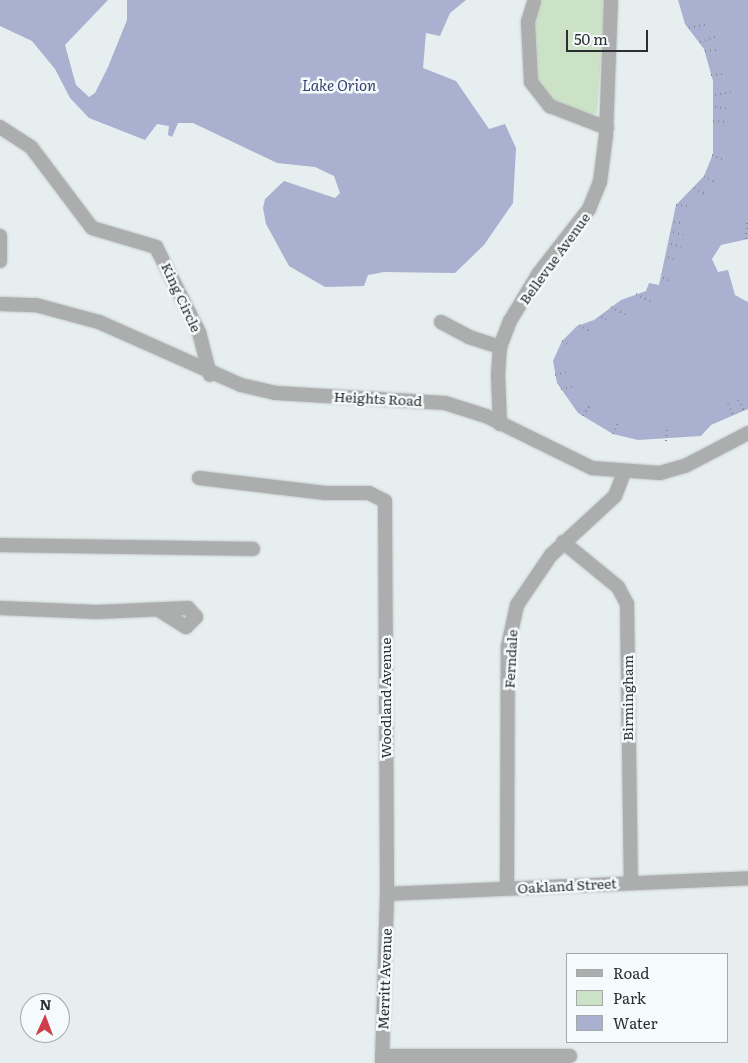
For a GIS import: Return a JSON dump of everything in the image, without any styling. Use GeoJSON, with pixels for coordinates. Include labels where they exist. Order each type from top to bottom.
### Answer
{"type":"FeatureCollection","features":[{"type":"Feature","properties":{"kind":"street","name":"Bellevue Avenue"},"geometry":{"type":"LineString","coordinates":[[500,424],[500,347],[524,295],[589,209],[600,182],[606,128],[611,0]]}},
{"type":"Feature","properties":{"kind":"street"},"geometry":{"type":"LineString","coordinates":[[534,2],[528,22],[531,82],[550,106],[606,128]]}},
{"type":"Feature","properties":{"kind":"street","name":"King Circle"},"geometry":{"type":"LineString","coordinates":[[0,127],[31,148],[92,228],[156,247],[199,332],[210,375]]}},
{"type":"Feature","properties":{"kind":"street"},"geometry":{"type":"LineString","coordinates":[[0,236],[0,261]]}},
{"type":"Feature","properties":{"kind":"street","name":"Heights Road"},"geometry":{"type":"LineString","coordinates":[[0,304],[36,305],[99,322],[210,375],[276,393],[445,403],[500,424],[592,468],[624,472],[660,473],[685,466],[748,433]]}},
{"type":"Feature","properties":{"kind":"street"},"geometry":{"type":"LineString","coordinates":[[441,322],[500,347]]}},
{"type":"Feature","properties":{"kind":"street","name":"Ferndale"},"geometry":{"type":"LineString","coordinates":[[507,888],[508,646],[517,605],[528,582],[563,542],[615,496],[624,472]]}},
{"type":"Feature","properties":{"kind":"street","name":"Woodland Avenue"},"geometry":{"type":"LineString","coordinates":[[199,478],[325,494],[369,493],[385,501],[387,894]]}},
{"type":"Feature","properties":{"kind":"street","name":"Birmingham"},"geometry":{"type":"LineString","coordinates":[[563,542],[618,587],[627,604],[631,882]]}},
{"type":"Feature","properties":{"kind":"street"},"geometry":{"type":"LineString","coordinates":[[0,545],[253,549]]}},
{"type":"Feature","properties":{"kind":"street"},"geometry":{"type":"LineString","coordinates":[[0,608],[159,610]]}},
{"type":"Feature","properties":{"kind":"street","name":"Oakland Street"},"geometry":{"type":"LineString","coordinates":[[387,894],[748,878]]}},
{"type":"Feature","properties":{"kind":"street","name":"Merritt Avenue"},"geometry":{"type":"LineString","coordinates":[[382,1059],[387,894]]}},
{"type":"Feature","properties":{"kind":"street"},"geometry":{"type":"LineString","coordinates":[[382,1059],[570,1056]]}},
{"type":"Feature","properties":{"kind":"path"},"geometry":{"type":"LineString","coordinates":[[689,28],[708,24]]}},
{"type":"Feature","properties":{"kind":"path"},"geometry":{"type":"LineString","coordinates":[[700,42],[715,37]]}},
{"type":"Feature","properties":{"kind":"path"},"geometry":{"type":"LineString","coordinates":[[705,51],[716,50]]}},
{"type":"Feature","properties":{"kind":"path"},"geometry":{"type":"LineString","coordinates":[[711,75],[722,74]]}},
{"type":"Feature","properties":{"kind":"path"},"geometry":{"type":"LineString","coordinates":[[716,95],[732,92]]}},
{"type":"Feature","properties":{"kind":"path"},"geometry":{"type":"LineString","coordinates":[[715,107],[730,109]]}},
{"type":"Feature","properties":{"kind":"path"},"geometry":{"type":"LineString","coordinates":[[714,121],[727,122]]}},
{"type":"Feature","properties":{"kind":"path"},"geometry":{"type":"LineString","coordinates":[[712,155],[723,160]]}},
{"type":"Feature","properties":{"kind":"path"},"geometry":{"type":"LineString","coordinates":[[704,176],[715,182]]}},
{"type":"Feature","properties":{"kind":"path"},"geometry":{"type":"LineString","coordinates":[[694,188],[706,194]]}},
{"type":"Feature","properties":{"kind":"path"},"geometry":{"type":"LineString","coordinates":[[676,205],[687,206]]}},
{"type":"Feature","properties":{"kind":"path"},"geometry":{"type":"LineString","coordinates":[[746,239],[747,220]]}},
{"type":"Feature","properties":{"kind":"path"},"geometry":{"type":"LineString","coordinates":[[674,222],[684,223]]}},
{"type":"Feature","properties":{"kind":"path"},"geometry":{"type":"LineString","coordinates":[[673,232],[684,235]]}},
{"type":"Feature","properties":{"kind":"path"},"geometry":{"type":"LineString","coordinates":[[671,244],[682,247]]}},
{"type":"Feature","properties":{"kind":"path"},"geometry":{"type":"LineString","coordinates":[[668,256],[676,260]]}},
{"type":"Feature","properties":{"kind":"path"},"geometry":{"type":"LineString","coordinates":[[663,278],[670,281]]}},
{"type":"Feature","properties":{"kind":"path"},"geometry":{"type":"LineString","coordinates":[[636,294],[654,303]]}},
{"type":"Feature","properties":{"kind":"path"},"geometry":{"type":"LineString","coordinates":[[612,307],[627,315]]}},
{"type":"Feature","properties":{"kind":"path"},"geometry":{"type":"LineString","coordinates":[[600,317],[610,322]]}},
{"type":"Feature","properties":{"kind":"path"},"geometry":{"type":"LineString","coordinates":[[579,325],[590,331]]}},
{"type":"Feature","properties":{"kind":"path"},"geometry":{"type":"LineString","coordinates":[[562,342],[570,344]]}},
{"type":"Feature","properties":{"kind":"path"},"geometry":{"type":"LineString","coordinates":[[555,375],[567,372]]}},
{"type":"Feature","properties":{"kind":"path"},"geometry":{"type":"LineString","coordinates":[[561,389],[574,386]]}},
{"type":"Feature","properties":{"kind":"path"},"geometry":{"type":"LineString","coordinates":[[738,400],[744,410]]}},
{"type":"Feature","properties":{"kind":"path"},"geometry":{"type":"LineString","coordinates":[[583,416],[590,404]]}},
{"type":"Feature","properties":{"kind":"path"},"geometry":{"type":"LineString","coordinates":[[728,404],[733,415]]}},
{"type":"Feature","properties":{"kind":"path"},"geometry":{"type":"LineString","coordinates":[[613,434],[617,424]]}},
{"type":"Feature","properties":{"kind":"path"},"geometry":{"type":"LineString","coordinates":[[666,428],[666,441]]}},
{"type":"Feature","properties":{"kind":"green space"},"geometry":{"type":"Polygon","coordinates":[[[538,0],[605,0],[597,113],[591,116],[563,108],[538,89],[529,60],[538,0]]]}},
{"type":"Feature","properties":{"kind":"water","name":"Lake Orion"},"geometry":{"type":"Polygon","coordinates":[[[0,0],[108,0],[65,45],[76,85],[89,97],[95,93],[108,67],[127,20],[127,0],[466,0],[450,13],[440,36],[426,33],[423,68],[456,81],[489,129],[505,124],[516,148],[513,203],[484,245],[455,273],[384,272],[368,275],[364,286],[325,287],[289,266],[266,224],[263,208],[265,199],[284,181],[335,198],[340,193],[334,176],[315,167],[277,163],[193,123],[178,123],[172,137],[168,135],[169,126],[157,124],[145,140],[89,118],[70,98],[55,69],[32,41],[0,26],[0,0]]]}},
{"type":"Feature","properties":{"kind":"water"},"geometry":{"type":"Polygon","coordinates":[[[678,0],[748,0],[748,239],[721,245],[712,259],[718,272],[728,270],[735,295],[748,302],[748,409],[711,425],[701,436],[638,440],[613,434],[578,413],[557,383],[553,361],[562,341],[577,326],[594,320],[621,300],[646,291],[649,283],[659,285],[676,205],[704,176],[713,154],[713,81],[704,49],[685,24],[678,0]]]}}]}
